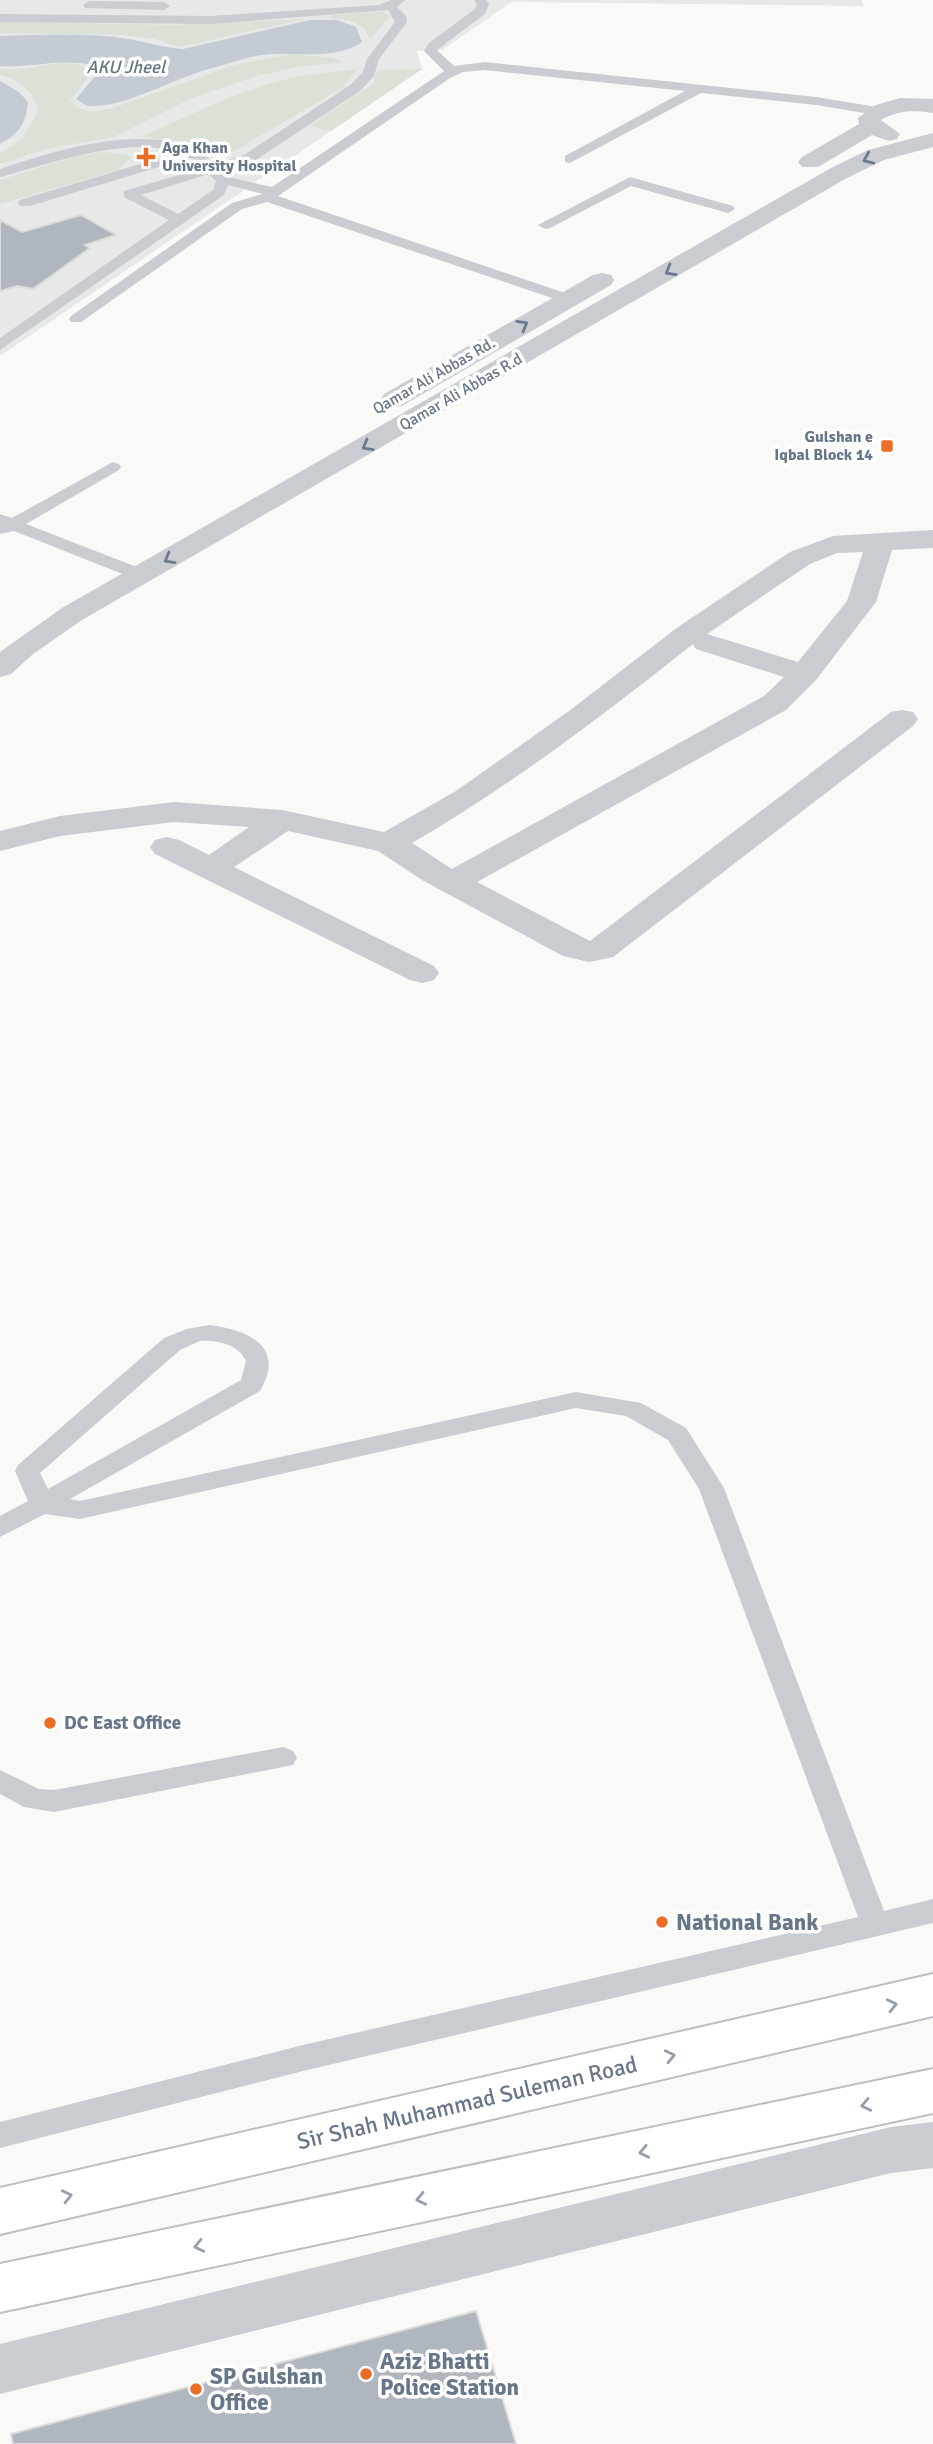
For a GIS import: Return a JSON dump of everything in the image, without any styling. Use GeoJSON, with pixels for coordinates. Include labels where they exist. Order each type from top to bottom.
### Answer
{"type":"FeatureCollection","features":[{"type":"Feature","properties":{"kind":"highway","name":"Sir Shah Muhammad Suleman Road"},"geometry":{"type":"LineString","coordinates":[[5,2209],[933,1995]]}},
{"type":"Feature","properties":{"kind":"highway"},"geometry":{"type":"LineString","coordinates":[[0,2288],[933,2091]]}},
{"type":"Feature","properties":{"kind":"street","name":"Qamar Ali Abbas Rd."},"geometry":{"type":"LineString","coordinates":[[374,411],[727,209],[874,119],[890,105],[930,102]]}},
{"type":"Feature","properties":{"kind":"street"},"geometry":{"type":"LineString","coordinates":[[874,119],[900,137],[933,140]]}},
{"type":"Feature","properties":{"kind":"street","name":"Qamar Ali Abbas R.d"},"geometry":{"type":"LineString","coordinates":[[0,668],[22,648],[72,614],[839,173],[876,155],[933,140]]}},
{"type":"Feature","properties":{"kind":"street"},"geometry":{"type":"LineString","coordinates":[[35,610],[267,473]]}},
{"type":"Feature","properties":{"kind":"street"},"geometry":{"type":"LineString","coordinates":[[389,843],[467,798],[580,718],[689,633],[800,558],[833,545],[933,539]]}},
{"type":"Feature","properties":{"kind":"street"},"geometry":{"type":"LineString","coordinates":[[453,882],[775,703],[805,674],[861,603],[881,541]]}},
{"type":"Feature","properties":{"kind":"street"},"geometry":{"type":"LineString","coordinates":[[707,643],[805,674]]}},
{"type":"Feature","properties":{"kind":"street"},"geometry":{"type":"LineString","coordinates":[[0,841],[60,826],[174,812],[282,820],[389,843],[453,882],[575,949],[589,952],[601,950],[902,719]]}},
{"type":"Feature","properties":{"kind":"street"},"geometry":{"type":"LineString","coordinates":[[211,868],[282,820]]}},
{"type":"Feature","properties":{"kind":"street"},"geometry":{"type":"LineString","coordinates":[[167,847],[422,973]]}},
{"type":"Feature","properties":{"kind":"street"},"geometry":{"type":"LineString","coordinates":[[0,2369],[891,2150],[933,2145]]}},
{"type":"Feature","properties":{"kind":"lane"},"geometry":{"type":"LineString","coordinates":[[452,71],[430,51],[481,10],[483,4],[480,0]]}},
{"type":"Feature","properties":{"kind":"lane"},"geometry":{"type":"LineString","coordinates":[[0,18],[211,20],[395,3],[401,22],[355,88],[249,158],[214,174],[129,194],[179,220]]}},
{"type":"Feature","properties":{"kind":"lane"},"geometry":{"type":"LineString","coordinates":[[58,19],[70,4],[177,6]]}},
{"type":"Feature","properties":{"kind":"lane"},"geometry":{"type":"LineString","coordinates":[[76,318],[237,206],[270,195],[452,71],[485,66],[816,101],[874,119]]}},
{"type":"Feature","properties":{"kind":"lane"},"geometry":{"type":"LineString","coordinates":[[570,159],[698,89]]}},
{"type":"Feature","properties":{"kind":"lane"},"geometry":{"type":"LineString","coordinates":[[0,173],[57,154],[138,144],[170,148],[200,159],[214,174],[219,192],[0,345]]}},
{"type":"Feature","properties":{"kind":"lane"},"geometry":{"type":"LineString","coordinates":[[115,145],[157,163],[214,174],[569,299]]}},
{"type":"Feature","properties":{"kind":"lane"},"geometry":{"type":"LineString","coordinates":[[25,203],[157,163]]}},
{"type":"Feature","properties":{"kind":"lane"},"geometry":{"type":"LineString","coordinates":[[545,225],[630,181],[727,209]]}},
{"type":"Feature","properties":{"kind":"lane"},"geometry":{"type":"LineString","coordinates":[[4,525],[113,467]]}},
{"type":"Feature","properties":{"kind":"lane"},"geometry":{"type":"LineString","coordinates":[[4,525],[141,575]]}},
{"type":"Feature","properties":{"kind":"lane"},"geometry":{"type":"LineString","coordinates":[[0,1528],[251,1385],[258,1368],[257,1356],[243,1342],[209,1333],[189,1336],[172,1344],[27,1471],[42,1504]]}},
{"type":"Feature","properties":{"kind":"lane"},"geometry":{"type":"LineString","coordinates":[[42,1504],[80,1510],[576,1399],[632,1409],[677,1434],[711,1488],[875,1925]]}},
{"type":"Feature","properties":{"kind":"lane"},"geometry":{"type":"LineString","coordinates":[[0,1781],[34,1799],[54,1801],[283,1759]]}},
{"type":"Feature","properties":{"kind":"lane"},"geometry":{"type":"LineString","coordinates":[[0,2135],[303,2059],[933,1911]]}},
{"type":"Feature","properties":{"kind":"shaded area","name":"Aga Khan University Hospital"},"geometry":{"type":"Polygon","coordinates":[[[0,0],[861,0],[864,6],[512,2],[442,50],[417,51],[422,69],[0,356],[0,0]]]}},
{"type":"Feature","properties":{"kind":"shaded area"},"geometry":{"type":"Polygon","coordinates":[[[382,11],[390,16],[370,39],[359,25],[328,18],[332,15],[382,11]]]}},
{"type":"Feature","properties":{"kind":"shaded area"},"geometry":{"type":"Polygon","coordinates":[[[305,19],[179,47],[155,39],[124,35],[0,33],[0,21],[173,25],[305,19]]]}},
{"type":"Feature","properties":{"kind":"shaded area"},"geometry":{"type":"Polygon","coordinates":[[[292,54],[332,58],[343,62],[297,67],[257,76],[192,98],[114,137],[49,148],[0,164],[0,154],[24,137],[39,109],[29,91],[14,80],[0,75],[0,69],[23,69],[61,63],[83,67],[92,73],[70,100],[76,107],[91,112],[113,108],[234,65],[292,54]]]}},
{"type":"Feature","properties":{"kind":"shaded area"},"geometry":{"type":"Polygon","coordinates":[[[358,69],[342,88],[226,156],[186,143],[141,137],[255,88],[304,76],[358,69]]]}},
{"type":"Feature","properties":{"kind":"shaded area"},"geometry":{"type":"Polygon","coordinates":[[[422,69],[331,131],[309,126],[375,83],[373,78],[379,70],[422,69]]]}},
{"type":"Feature","properties":{"kind":"shaded area"},"geometry":{"type":"Polygon","coordinates":[[[104,152],[132,156],[119,170],[0,204],[0,180],[79,155],[104,152]]]}},
{"type":"Feature","properties":{"kind":"water","name":"AKU Jheel"},"geometry":{"type":"Polygon","coordinates":[[[310,20],[337,20],[356,27],[362,42],[351,48],[325,54],[269,54],[250,57],[196,73],[134,98],[88,106],[76,99],[97,74],[92,65],[69,62],[0,66],[0,36],[103,36],[183,49],[310,20]]]}},
{"type":"Feature","properties":{"kind":"water"},"geometry":{"type":"Polygon","coordinates":[[[0,81],[19,92],[28,102],[20,128],[0,144],[0,81]]]}},
{"type":"Feature","properties":{"kind":"building"},"geometry":{"type":"Polygon","coordinates":[[[81,215],[116,235],[85,245],[90,248],[33,289],[17,286],[0,291],[0,220],[22,232],[81,215]]]}},
{"type":"Feature","properties":{"kind":"building","name":"Aziz Bhatti Police Station"},"geometry":{"type":"Polygon","coordinates":[[[476,2311],[516,2444],[13,2444],[11,2434],[476,2311]]]}},
{"type":"Feature","properties":{"kind":"place","name":"Aga Khan University Hospital"},"geometry":{"type":"Point","coordinates":[146,157]}},
{"type":"Feature","properties":{"kind":"place","name":"Gulshan e Iqbal Block 14"},"geometry":{"type":"Point","coordinates":[887,446]}},
{"type":"Feature","properties":{"kind":"place","name":"DC East Office"},"geometry":{"type":"Point","coordinates":[50,1723]}},
{"type":"Feature","properties":{"kind":"place","name":"National Bank"},"geometry":{"type":"Point","coordinates":[662,1922]}},
{"type":"Feature","properties":{"kind":"place","name":"Aziz Bhatti Police Station"},"geometry":{"type":"Point","coordinates":[366,2374]}},
{"type":"Feature","properties":{"kind":"place","name":"SP Gulshan Office"},"geometry":{"type":"Point","coordinates":[196,2389]}}]}
